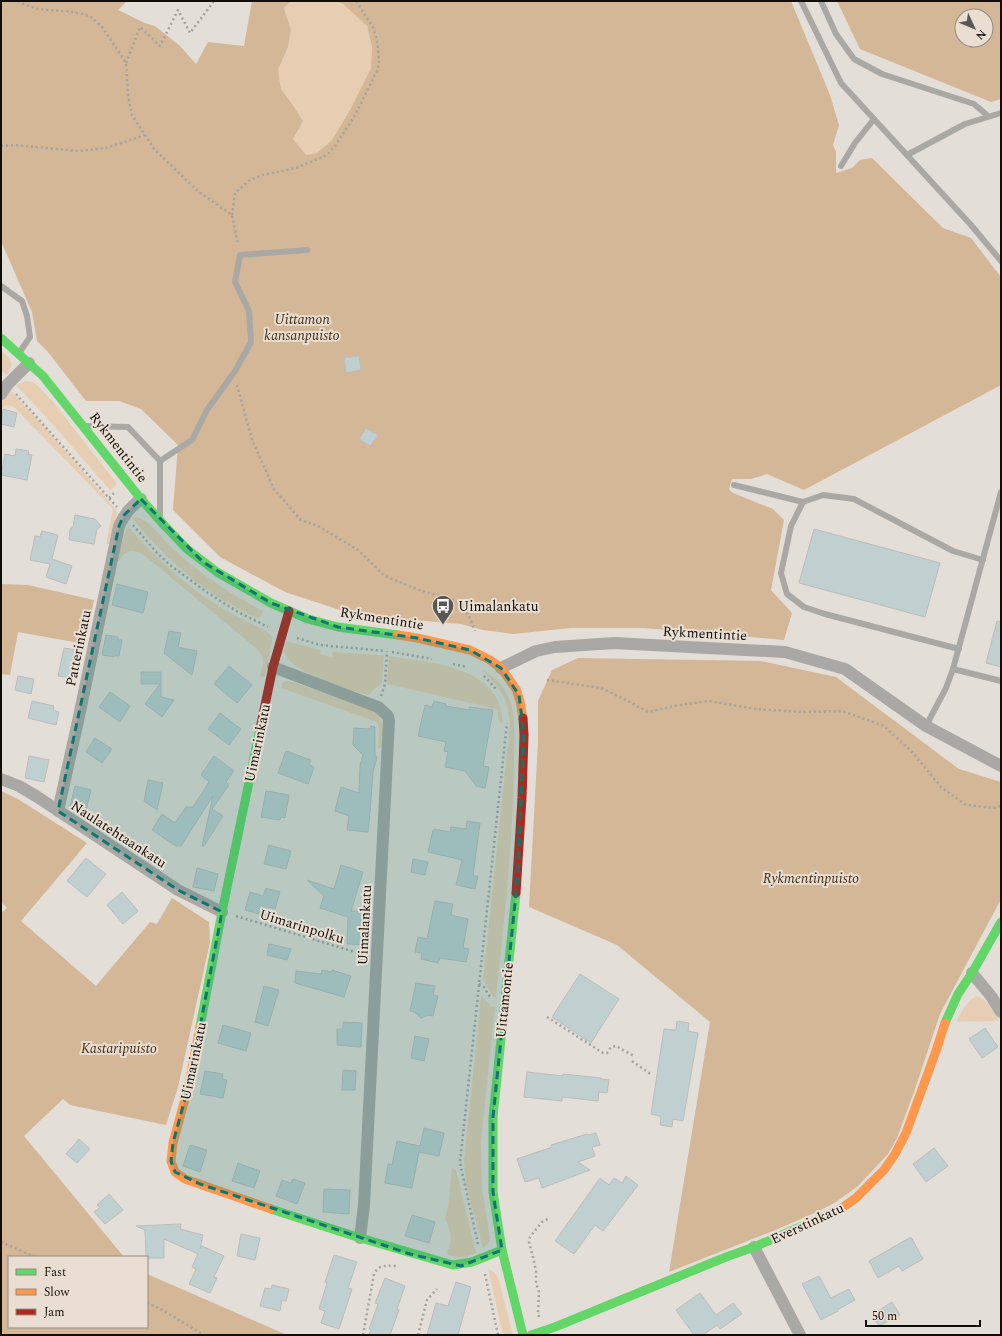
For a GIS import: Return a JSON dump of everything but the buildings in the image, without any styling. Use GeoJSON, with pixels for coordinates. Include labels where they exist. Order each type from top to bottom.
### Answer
{"type":"FeatureCollection","features":[{"type":"Feature","properties":{"kind":"street","name":"Rykmentintie"},"geometry":{"type":"LineString","coordinates":[[1,338],[43,376],[141,499],[187,549],[217,572],[246,590],[289,611],[308,619],[338,627],[417,638],[470,650],[483,656],[501,668],[536,651],[555,647],[614,643],[785,652],[845,670],[926,726],[1001,766]]}},
{"type":"Feature","properties":{"kind":"street"},"geometry":{"type":"LineString","coordinates":[[4,389],[29,363]]}},
{"type":"Feature","properties":{"kind":"street","name":"Patterinkatu"},"geometry":{"type":"LineString","coordinates":[[58,811],[119,526],[124,515],[141,499]]}},
{"type":"Feature","properties":{"kind":"street","name":"Uimarinkatu"},"geometry":{"type":"LineString","coordinates":[[289,611],[273,667],[222,912],[189,1084],[173,1143],[171,1161],[175,1172],[185,1179],[410,1254],[461,1266],[502,1250]]}},
{"type":"Feature","properties":{"kind":"street"},"geometry":{"type":"LineString","coordinates":[[273,667],[378,707]]}},
{"type":"Feature","properties":{"kind":"street","name":"Uittamontie"},"geometry":{"type":"LineString","coordinates":[[501,668],[512,682],[519,695],[524,735],[518,874],[493,1116],[493,1192],[502,1250],[523,1335]]}},
{"type":"Feature","properties":{"kind":"street","name":"Uimalankatu"},"geometry":{"type":"LineString","coordinates":[[360,1238],[364,1205],[390,726],[388,716],[378,707]]}},
{"type":"Feature","properties":{"kind":"street","name":"Naulatehtaankatu"},"geometry":{"type":"LineString","coordinates":[[1,779],[19,786],[178,890],[222,912]]}},
{"type":"Feature","properties":{"kind":"street","name":"Everstinkatu"},"geometry":{"type":"LineString","coordinates":[[531,1335],[556,1331],[726,1257],[754,1247],[812,1222],[839,1210],[856,1198],[884,1170],[895,1154],[906,1133],[936,1051],[944,1024],[958,994],[972,973],[1001,922]]}},
{"type":"Feature","properties":{"kind":"street"},"geometry":{"type":"LineString","coordinates":[[972,973],[991,996],[1001,1012]]}},
{"type":"Feature","properties":{"kind":"street"},"geometry":{"type":"LineString","coordinates":[[754,1247],[800,1335]]}},
{"type":"Feature","properties":{"kind":"lane"},"geometry":{"type":"LineString","coordinates":[[801,1],[841,84],[971,225],[1001,261]]}},
{"type":"Feature","properties":{"kind":"lane"},"geometry":{"type":"LineString","coordinates":[[821,1],[836,34],[854,59],[882,74],[974,104],[988,116]]}},
{"type":"Feature","properties":{"kind":"lane"},"geometry":{"type":"LineString","coordinates":[[907,155],[965,124],[1001,113]]}},
{"type":"Feature","properties":{"kind":"lane"},"geometry":{"type":"LineString","coordinates":[[841,166],[855,143],[874,119]]}},
{"type":"Feature","properties":{"kind":"lane"},"geometry":{"type":"LineString","coordinates":[[160,461],[192,440],[207,410],[234,373],[251,342],[249,311],[235,282],[240,255],[307,250]]}},
{"type":"Feature","properties":{"kind":"lane"},"geometry":{"type":"LineString","coordinates":[[1,286],[22,301],[27,316],[30,336],[18,353]]}},
{"type":"Feature","properties":{"kind":"lane"},"geometry":{"type":"LineString","coordinates":[[83,426],[128,426],[160,461],[160,521]]}},
{"type":"Feature","properties":{"kind":"lane"},"geometry":{"type":"LineString","coordinates":[[734,485],[803,502],[822,495],[854,499],[953,551],[983,560]]}},
{"type":"Feature","properties":{"kind":"lane"},"geometry":{"type":"LineString","coordinates":[[926,726],[946,688],[953,668],[983,560],[998,516],[1001,492]]}},
{"type":"Feature","properties":{"kind":"lane"},"geometry":{"type":"LineString","coordinates":[[803,502],[791,526],[781,574],[787,594],[804,607],[825,614],[959,649]]}},
{"type":"Feature","properties":{"kind":"lane"},"geometry":{"type":"LineString","coordinates":[[953,668],[1001,681]]}},
{"type":"Feature","properties":{"kind":"path"},"geometry":{"type":"LineString","coordinates":[[18,1],[37,9],[74,12],[90,16],[102,26],[126,63]]}},
{"type":"Feature","properties":{"kind":"path"},"geometry":{"type":"LineString","coordinates":[[214,1],[190,33],[178,10],[160,46],[140,26],[126,63],[128,96],[132,115],[154,149],[199,192],[232,215]]}},
{"type":"Feature","properties":{"kind":"path"},"geometry":{"type":"LineString","coordinates":[[240,255],[232,215],[235,193],[250,180],[263,174],[296,168],[327,154],[335,146],[354,117],[378,70],[379,60],[377,41],[373,27],[356,1]]}},
{"type":"Feature","properties":{"kind":"path"},"geometry":{"type":"LineString","coordinates":[[1,146],[15,145],[78,151],[106,148],[145,134]]}},
{"type":"Feature","properties":{"kind":"path"},"geometry":{"type":"LineString","coordinates":[[234,373],[252,440],[274,489],[301,520],[318,526],[358,550],[385,576],[416,589],[457,601],[468,614],[475,631]]}},
{"type":"Feature","properties":{"kind":"path"},"geometry":{"type":"LineString","coordinates":[[4,389],[109,498],[157,553],[208,593],[238,612],[282,633],[320,646],[387,651],[435,659]]}},
{"type":"Feature","properties":{"kind":"path"},"geometry":{"type":"LineString","coordinates":[[109,498],[120,488]]}},
{"type":"Feature","properties":{"kind":"path"},"geometry":{"type":"LineString","coordinates":[[378,707],[385,684],[387,651]]}},
{"type":"Feature","properties":{"kind":"path"},"geometry":{"type":"LineString","coordinates":[[448,662],[471,669]]}},
{"type":"Feature","properties":{"kind":"path"},"geometry":{"type":"LineString","coordinates":[[480,673],[491,682],[499,693]]}},
{"type":"Feature","properties":{"kind":"path"},"geometry":{"type":"LineString","coordinates":[[547,680],[601,688],[648,712],[709,700],[756,709],[803,712],[842,711],[884,726],[912,752],[941,787],[966,805],[993,808],[1001,806]]}},
{"type":"Feature","properties":{"kind":"path"},"geometry":{"type":"LineString","coordinates":[[498,1335],[460,1163],[507,721]]}},
{"type":"Feature","properties":{"kind":"path","name":"Uimarinpolku"},"geometry":{"type":"LineString","coordinates":[[222,912],[377,959]]}},
{"type":"Feature","properties":{"kind":"path"},"geometry":{"type":"LineString","coordinates":[[479,984],[484,986],[490,998],[494,1002]]}},
{"type":"Feature","properties":{"kind":"path"},"geometry":{"type":"LineString","coordinates":[[547,1018],[603,1053],[607,1052],[611,1047],[616,1046],[634,1056]]}},
{"type":"Feature","properties":{"kind":"path"},"geometry":{"type":"LineString","coordinates":[[632,1061],[649,1073],[653,1074]]}},
{"type":"Feature","properties":{"kind":"path"},"geometry":{"type":"LineString","coordinates":[[540,1319],[538,1313],[539,1292],[536,1283],[536,1270],[529,1242],[530,1237],[542,1222],[548,1219]]}},
{"type":"Feature","properties":{"kind":"path"},"geometry":{"type":"LineString","coordinates":[[1,1242],[33,1256]]}},
{"type":"Feature","properties":{"kind":"path"},"geometry":{"type":"LineString","coordinates":[[363,1335],[373,1277],[376,1270],[382,1266],[398,1266]]}},
{"type":"Feature","properties":{"kind":"path"},"geometry":{"type":"LineString","coordinates":[[418,1335],[427,1300],[437,1289]]}},
{"type":"Feature","properties":{"kind":"path"},"geometry":{"type":"LineString","coordinates":[[148,1303],[159,1308],[203,1335]]}},
{"type":"Feature","properties":{"kind":"highlighted area"},"geometry":{"type":"Polygon","coordinates":[[[141,499],[203,562],[271,603],[338,627],[417,638],[470,650],[501,668],[519,695],[524,735],[518,874],[493,1117],[493,1192],[502,1250],[461,1266],[410,1254],[200,1184],[175,1172],[171,1161],[173,1143],[189,1084],[222,912],[178,890],[58,811],[119,526],[124,515],[141,499]]]}},
{"type":"Feature","properties":{"kind":"shaded area"},"geometry":{"type":"Polygon","coordinates":[[[291,1],[336,1],[343,4],[367,26],[372,47],[371,68],[350,110],[332,140],[317,153],[305,155],[293,139],[290,101],[281,89],[278,70],[288,47],[291,30],[284,8],[291,1]]]}},
{"type":"Feature","properties":{"kind":"shaded area"},"geometry":{"type":"Polygon","coordinates":[[[1,351],[11,362],[11,367],[7,375],[1,370],[1,351]]]}},
{"type":"Feature","properties":{"kind":"shaded area"},"geometry":{"type":"Polygon","coordinates":[[[26,381],[34,382],[54,403],[117,484],[111,490],[16,385],[26,381]]]}},
{"type":"Feature","properties":{"kind":"shaded area"},"geometry":{"type":"Polygon","coordinates":[[[11,391],[48,431],[116,510],[117,514],[109,544],[106,544],[113,509],[15,408],[7,405],[1,410],[1,403],[11,391]]]}},
{"type":"Feature","properties":{"kind":"shaded area"},"geometry":{"type":"Polygon","coordinates":[[[134,517],[148,523],[169,545],[202,573],[238,597],[263,611],[261,616],[258,618],[222,599],[189,576],[145,533],[132,518],[134,517]]]}},
{"type":"Feature","properties":{"kind":"shaded area"},"geometry":{"type":"Polygon","coordinates":[[[128,526],[160,560],[184,581],[222,608],[268,632],[272,637],[272,643],[265,677],[260,676],[263,659],[260,652],[144,555],[133,551],[124,555],[119,561],[117,560],[128,526]]]}},
{"type":"Feature","properties":{"kind":"shaded area"},"geometry":{"type":"Polygon","coordinates":[[[286,641],[321,650],[320,654],[332,657],[333,652],[384,655],[382,683],[368,695],[320,679],[296,666],[288,658],[284,650],[286,641]]]}},
{"type":"Feature","properties":{"kind":"shaded area"},"geometry":{"type":"Polygon","coordinates":[[[389,656],[443,665],[461,670],[477,678],[490,689],[499,703],[503,722],[499,723],[497,709],[387,684],[389,656]]]}},
{"type":"Feature","properties":{"kind":"shaded area"},"geometry":{"type":"Polygon","coordinates":[[[483,670],[498,682],[507,693],[512,706],[514,733],[510,854],[496,998],[491,994],[483,980],[510,724],[507,707],[502,694],[483,670]]]}},
{"type":"Feature","properties":{"kind":"shaded area"},"geometry":{"type":"Polygon","coordinates":[[[286,681],[293,682],[371,710],[380,718],[382,722],[382,747],[378,749],[379,727],[377,722],[281,688],[282,683],[286,681]]]}},
{"type":"Feature","properties":{"kind":"shaded area"},"geometry":{"type":"Polygon","coordinates":[[[481,996],[491,1006],[495,1007],[481,1142],[482,1189],[490,1238],[489,1242],[483,1249],[466,1184],[464,1162],[481,996]]]}},
{"type":"Feature","properties":{"kind":"shaded area"},"geometry":{"type":"Polygon","coordinates":[[[977,996],[987,1003],[999,1021],[956,1022],[967,1004],[977,996]]]}},
{"type":"Feature","properties":{"kind":"shaded area"},"geometry":{"type":"Polygon","coordinates":[[[452,1167],[456,1170],[476,1252],[462,1257],[455,1257],[448,1255],[447,1253],[450,1243],[450,1236],[445,1218],[448,1207],[452,1167]]]}},
{"type":"Feature","properties":{"kind":"shaded area"},"geometry":{"type":"Polygon","coordinates":[[[488,1269],[495,1273],[499,1280],[513,1335],[503,1335],[488,1269]]]}},
{"type":"Feature","properties":{"kind":"green space","name":"Uittamon kansanpuisto"},"geometry":{"type":"Polygon","coordinates":[[[1,1],[127,1],[118,10],[145,23],[155,26],[180,46],[196,64],[208,42],[244,46],[252,1],[291,1],[284,8],[291,30],[288,47],[278,70],[281,89],[303,121],[293,139],[306,155],[317,153],[332,140],[350,110],[371,68],[372,47],[367,26],[343,4],[336,1],[791,1],[830,95],[839,125],[833,145],[836,152],[836,173],[852,168],[860,160],[872,158],[943,228],[971,238],[1001,277],[1001,385],[804,490],[767,474],[751,479],[732,479],[729,489],[733,493],[773,509],[784,520],[771,590],[792,613],[784,640],[644,628],[571,628],[513,634],[483,630],[461,624],[349,613],[285,592],[220,557],[173,510],[178,445],[141,409],[119,401],[86,401],[48,352],[37,341],[32,312],[1,241],[1,1]]]}},
{"type":"Feature","properties":{"kind":"green space"},"geometry":{"type":"Polygon","coordinates":[[[837,1],[1001,1],[1001,99],[991,102],[860,49],[837,1]]]}},
{"type":"Feature","properties":{"kind":"green space"},"geometry":{"type":"Polygon","coordinates":[[[1,584],[28,585],[94,600],[85,644],[18,632],[10,675],[1,674],[1,584]]]}},
{"type":"Feature","properties":{"kind":"green space","name":"Rykmentinpuisto"},"geometry":{"type":"Polygon","coordinates":[[[578,658],[761,661],[836,677],[959,769],[1001,782],[1001,899],[940,1014],[897,1138],[888,1154],[858,1186],[836,1202],[773,1231],[669,1272],[710,1022],[617,945],[529,907],[538,742],[538,701],[552,670],[578,658]]]}},
{"type":"Feature","properties":{"kind":"green space","name":"Kastaripuisto"},"geometry":{"type":"Polygon","coordinates":[[[1,791],[18,799],[87,843],[21,921],[96,986],[150,922],[157,924],[172,898],[209,922],[210,942],[178,1087],[166,1125],[70,1105],[63,1099],[24,1136],[123,1256],[8,1256],[8,1328],[148,1328],[148,1274],[287,1335],[1,1335],[1,913],[7,908],[1,902],[1,791]]]}},
{"type":"Feature","properties":{"kind":"traffic: fast"},"geometry":{"type":"LineString","coordinates":[[1,338],[43,376],[141,499],[164,525],[187,549],[217,572],[271,603],[308,619],[338,627],[398,635]]}},
{"type":"Feature","properties":{"kind":"traffic: fast"},"geometry":{"type":"LineString","coordinates":[[200,1027],[260,729]]}},
{"type":"Feature","properties":{"kind":"traffic: fast"},"geometry":{"type":"LineString","coordinates":[[516,893],[493,1117],[493,1192],[502,1250],[523,1335]]}},
{"type":"Feature","properties":{"kind":"traffic: fast"},"geometry":{"type":"LineString","coordinates":[[945,1023],[958,994],[972,973],[1001,922]]}},
{"type":"Feature","properties":{"kind":"traffic: fast"},"geometry":{"type":"LineString","coordinates":[[271,1209],[357,1237],[453,1265],[472,1262],[502,1250]]}},
{"type":"Feature","properties":{"kind":"traffic: fast"},"geometry":{"type":"LineString","coordinates":[[531,1335],[555,1327],[754,1247],[814,1221]]}},
{"type":"Feature","properties":{"kind":"traffic: slow"},"geometry":{"type":"LineString","coordinates":[[398,635],[470,650],[490,660],[501,668],[516,689],[523,718]]}},
{"type":"Feature","properties":{"kind":"traffic: slow"},"geometry":{"type":"LineString","coordinates":[[814,1221],[839,1210],[856,1198],[884,1170],[895,1154],[906,1133],[945,1023]]}},
{"type":"Feature","properties":{"kind":"traffic: slow"},"geometry":{"type":"LineString","coordinates":[[200,1027],[189,1084],[173,1143],[171,1161],[175,1172],[185,1179],[271,1209]]}},
{"type":"Feature","properties":{"kind":"traffic: jam"},"geometry":{"type":"LineString","coordinates":[[260,729],[273,667],[289,611]]}},
{"type":"Feature","properties":{"kind":"traffic: jam"},"geometry":{"type":"LineString","coordinates":[[516,893],[522,798],[524,735],[523,718]]}},
{"type":"Feature","properties":{"kind":"place","name":"Uimalankatu"},"geometry":{"type":"Point","coordinates":[443,626]}}]}
